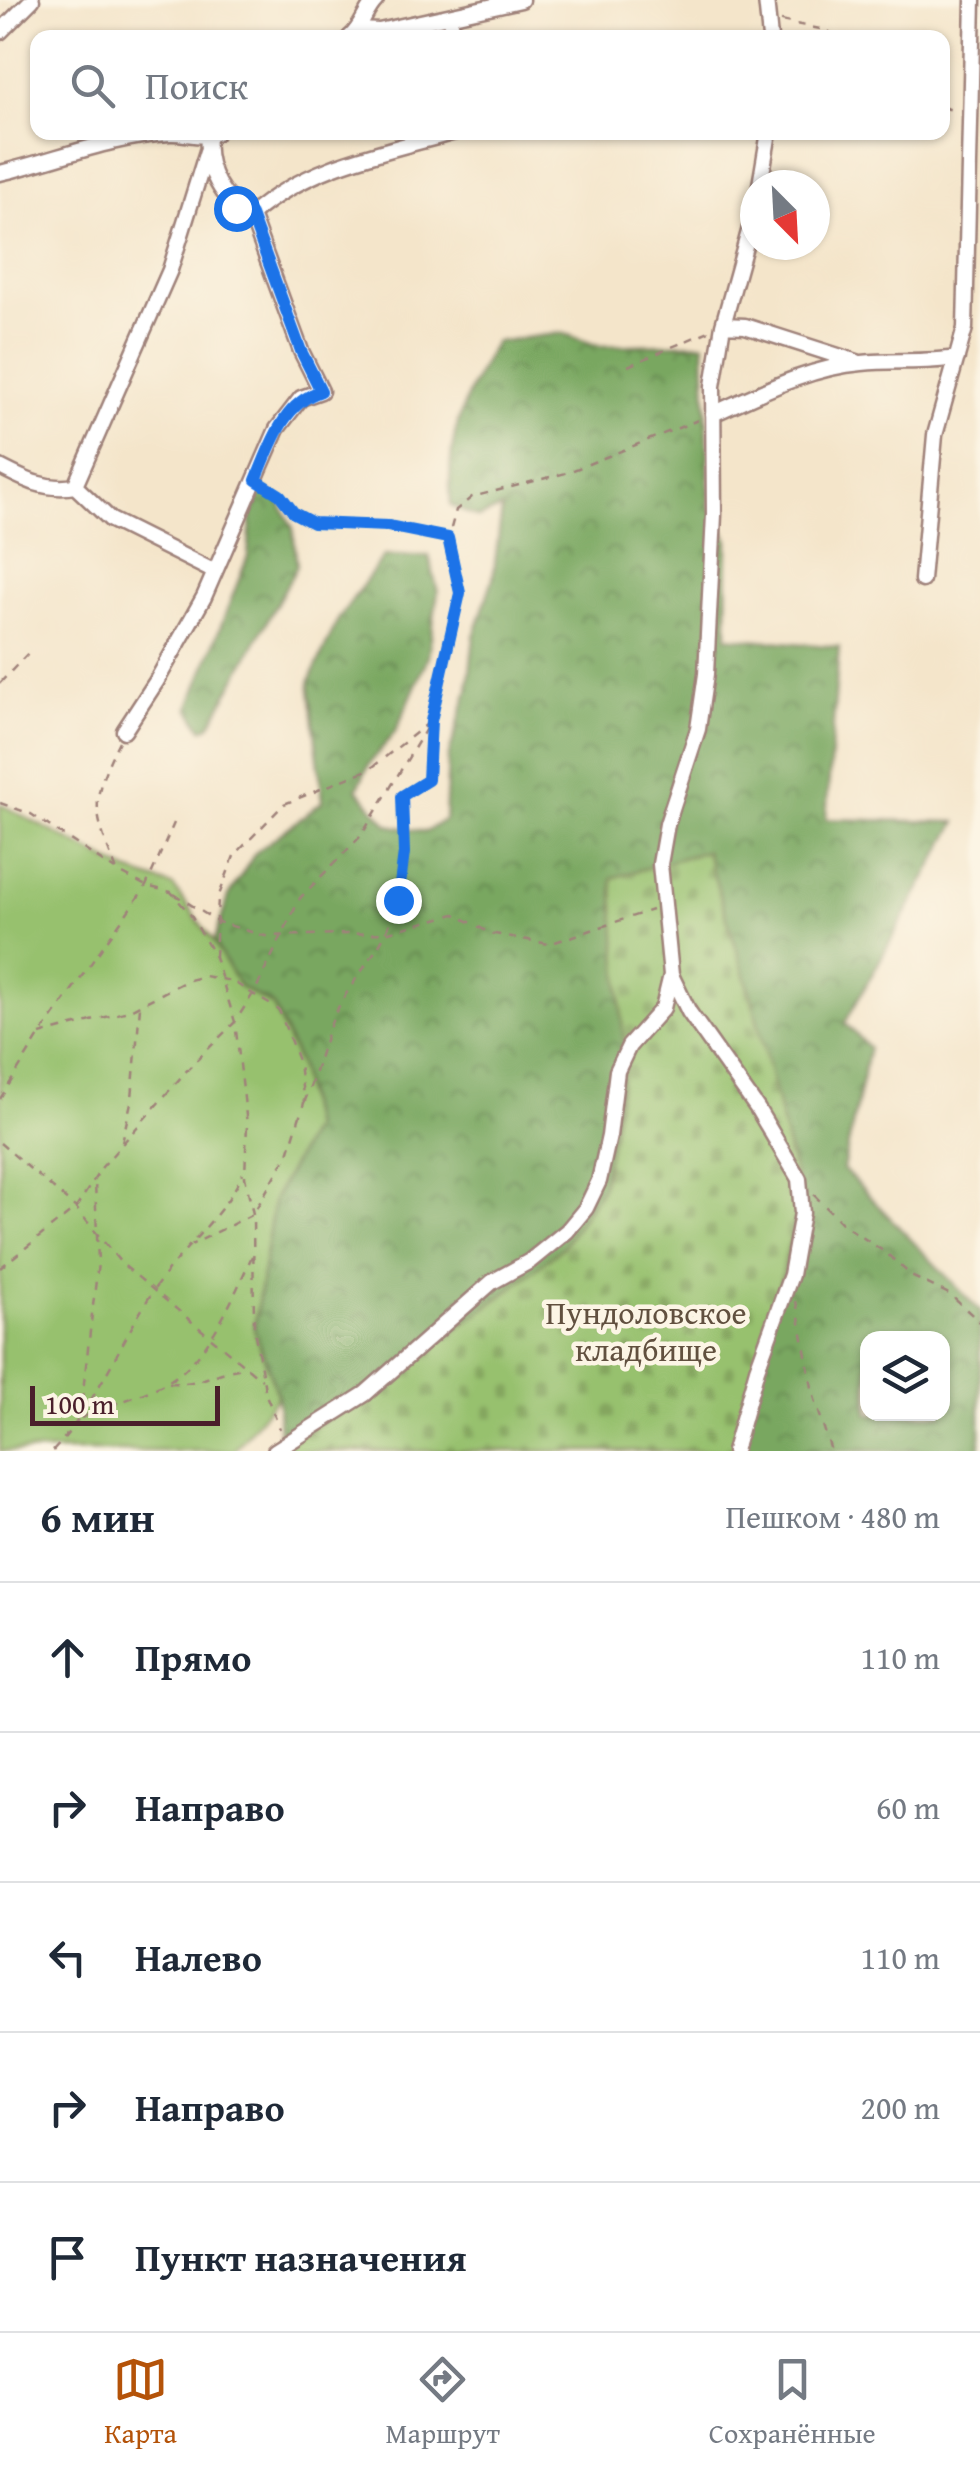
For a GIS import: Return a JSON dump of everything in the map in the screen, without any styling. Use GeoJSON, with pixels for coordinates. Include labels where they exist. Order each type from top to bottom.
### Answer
{"type":"FeatureCollection","features":[{"type":"Feature","properties":{"kind":"street"},"geometry":{"type":"LineString","coordinates":[[0,32],[32,0]]}},
{"type":"Feature","properties":{"kind":"street"},"geometry":{"type":"LineString","coordinates":[[356,30],[376,0]]}},
{"type":"Feature","properties":{"kind":"street"},"geometry":{"type":"LineString","coordinates":[[384,30],[521,0]]}},
{"type":"Feature","properties":{"kind":"street"},"geometry":{"type":"LineString","coordinates":[[766,0],[770,30]]}},
{"type":"Feature","properties":{"kind":"street"},"geometry":{"type":"LineString","coordinates":[[922,580],[935,435],[965,328],[973,0]]}},
{"type":"Feature","properties":{"kind":"street"},"geometry":{"type":"LineString","coordinates":[[450,17],[454,30]]}},
{"type":"Feature","properties":{"kind":"street"},"geometry":{"type":"LineString","coordinates":[[0,173],[65,152],[132,140]]}},
{"type":"Feature","properties":{"kind":"street"},"geometry":{"type":"LineString","coordinates":[[124,731],[204,597],[277,429],[301,398],[321,391],[301,351],[251,215],[227,199],[212,172],[211,140]]}},
{"type":"Feature","properties":{"kind":"street"},"geometry":{"type":"LineString","coordinates":[[75,486],[170,270],[211,140]]}},
{"type":"Feature","properties":{"kind":"street"},"geometry":{"type":"LineString","coordinates":[[251,215],[267,201],[331,167],[426,140]]}},
{"type":"Feature","properties":{"kind":"street"},"geometry":{"type":"LineString","coordinates":[[763,170],[768,140]]}},
{"type":"Feature","properties":{"kind":"street"},"geometry":{"type":"LineString","coordinates":[[734,1451],[756,1369],[791,1275],[802,1213],[800,1179],[758,1108],[689,1012],[671,975],[660,864],[667,824],[698,729],[706,674],[714,515],[713,386],[742,260]]}},
{"type":"Feature","properties":{"kind":"street"},"geometry":{"type":"LineString","coordinates":[[724,325],[745,326],[861,363]]}},
{"type":"Feature","properties":{"kind":"street"},"geometry":{"type":"LineString","coordinates":[[713,414],[813,372],[861,363],[926,363],[956,358]]}},
{"type":"Feature","properties":{"kind":"street"},"geometry":{"type":"LineString","coordinates":[[0,467],[28,482],[58,490],[75,486]]}},
{"type":"Feature","properties":{"kind":"street"},"geometry":{"type":"LineString","coordinates":[[75,486],[111,520],[214,571]]}},
{"type":"Feature","properties":{"kind":"street"},"geometry":{"type":"LineString","coordinates":[[281,1448],[365,1394],[492,1282],[530,1261],[566,1231],[586,1208],[599,1181],[610,1136],[617,1071],[629,1046],[663,1008],[671,975]]}},
{"type":"Feature","properties":{"kind":"path"},"geometry":{"type":"LineString","coordinates":[[769,20],[825,30]]}},
{"type":"Feature","properties":{"kind":"path"},"geometry":{"type":"LineString","coordinates":[[628,366],[724,325]]}},
{"type":"Feature","properties":{"kind":"path"},"geometry":{"type":"LineString","coordinates":[[191,1245],[253,1214],[288,1154],[332,1020],[385,933],[398,900],[404,853],[402,796],[428,780],[431,721],[460,593],[448,538],[456,510],[472,498],[566,473],[713,414]]}},
{"type":"Feature","properties":{"kind":"path"},"geometry":{"type":"LineString","coordinates":[[256,480],[280,495],[294,513],[313,523],[388,526],[448,538]]}},
{"type":"Feature","properties":{"kind":"path"},"geometry":{"type":"LineString","coordinates":[[0,683],[31,650]]}},
{"type":"Feature","properties":{"kind":"path"},"geometry":{"type":"LineString","coordinates":[[215,958],[218,898],[223,876],[234,856],[284,804],[370,769],[431,721]]}},
{"type":"Feature","properties":{"kind":"path"},"geometry":{"type":"LineString","coordinates":[[0,1268],[76,1208],[120,1147],[190,1067],[236,1022],[306,890],[361,836],[431,721]]}},
{"type":"Feature","properties":{"kind":"path"},"geometry":{"type":"LineString","coordinates":[[116,871],[95,806],[99,782],[124,731]]}},
{"type":"Feature","properties":{"kind":"path"},"geometry":{"type":"LineString","coordinates":[[0,802],[31,814],[116,871],[146,886],[171,892],[218,922],[265,936],[385,933],[456,914],[490,932],[549,944],[662,904]]}},
{"type":"Feature","properties":{"kind":"path"},"geometry":{"type":"LineString","coordinates":[[0,1099],[40,1035],[146,886],[174,823]]}},
{"type":"Feature","properties":{"kind":"path"},"geometry":{"type":"LineString","coordinates":[[171,892],[190,914],[215,958],[236,1022],[247,1124],[245,1168],[253,1214],[254,1329],[281,1448]]}},
{"type":"Feature","properties":{"kind":"path"},"geometry":{"type":"LineString","coordinates":[[40,1035],[140,1006],[186,981],[204,976],[222,978],[279,1010],[299,1063],[304,1103]]}},
{"type":"Feature","properties":{"kind":"path"},"geometry":{"type":"LineString","coordinates":[[120,1147],[132,1098],[140,1006]]}},
{"type":"Feature","properties":{"kind":"path"},"geometry":{"type":"LineString","coordinates":[[0,1143],[76,1208],[121,1263],[263,1380]]}},
{"type":"Feature","properties":{"kind":"path"},"geometry":{"type":"LineString","coordinates":[[53,1451],[108,1374],[154,1290],[173,1262],[232,1196],[245,1168]]}},
{"type":"Feature","properties":{"kind":"path"},"geometry":{"type":"LineString","coordinates":[[80,1418],[97,1280],[96,1178]]}},
{"type":"Feature","properties":{"kind":"path"},"geometry":{"type":"LineString","coordinates":[[800,1179],[844,1226],[886,1253],[913,1277],[949,1294],[980,1322]]}},
{"type":"Feature","properties":{"kind":"path"},"geometry":{"type":"LineString","coordinates":[[80,1418],[181,1372],[210,1336],[253,1254]]}},
{"type":"Feature","properties":{"kind":"path"},"geometry":{"type":"LineString","coordinates":[[791,1275],[813,1393],[832,1451]]}},
{"type":"Feature","properties":{"kind":"path"},"geometry":{"type":"LineString","coordinates":[[166,1382],[188,1384],[234,1368],[249,1368]]}},
{"type":"Feature","properties":{"kind":"green space"},"geometry":{"type":"Polygon","coordinates":[[[562,333],[599,346],[704,343],[710,506],[728,540],[727,637],[839,647],[826,819],[957,822],[845,1023],[869,1048],[843,1169],[980,1311],[980,1451],[271,1451],[279,1446],[278,1396],[254,1329],[274,1199],[312,1128],[299,1064],[273,1006],[239,986],[214,942],[229,895],[255,853],[323,801],[309,682],[339,618],[384,556],[429,556],[438,592],[428,657],[396,731],[370,763],[357,789],[388,825],[426,832],[445,819],[448,758],[468,689],[474,636],[493,578],[502,508],[478,518],[451,506],[454,439],[474,382],[495,342],[562,333]]]}},
{"type":"Feature","properties":{"kind":"green space"},"geometry":{"type":"Polygon","coordinates":[[[262,488],[278,499],[293,528],[297,566],[210,726],[202,729],[189,708],[248,556],[252,506],[262,488]]]}},
{"type":"Feature","properties":{"kind":"green space"},"geometry":{"type":"Polygon","coordinates":[[[0,804],[128,871],[173,886],[214,942],[239,986],[273,1006],[299,1064],[312,1128],[274,1199],[254,1329],[278,1396],[234,1451],[0,1451],[0,804]]]}},
{"type":"Feature","properties":{"kind":"green space","name":"Пундоловское кладбище"},"geometry":{"type":"Polygon","coordinates":[[[706,851],[751,995],[800,1197],[740,1451],[271,1451],[347,1408],[563,1247],[602,1187],[625,1062],[612,878],[706,851]]]}},
{"type":"Feature","properties":{"kind":"route"},"geometry":{"type":"LineString","coordinates":[[236,208],[251,215],[260,234],[301,351],[321,391],[301,398],[277,429],[256,480],[280,495],[294,513],[313,523],[388,526],[448,538],[460,593],[438,678],[428,780],[402,796],[404,853],[398,900]]}}]}
